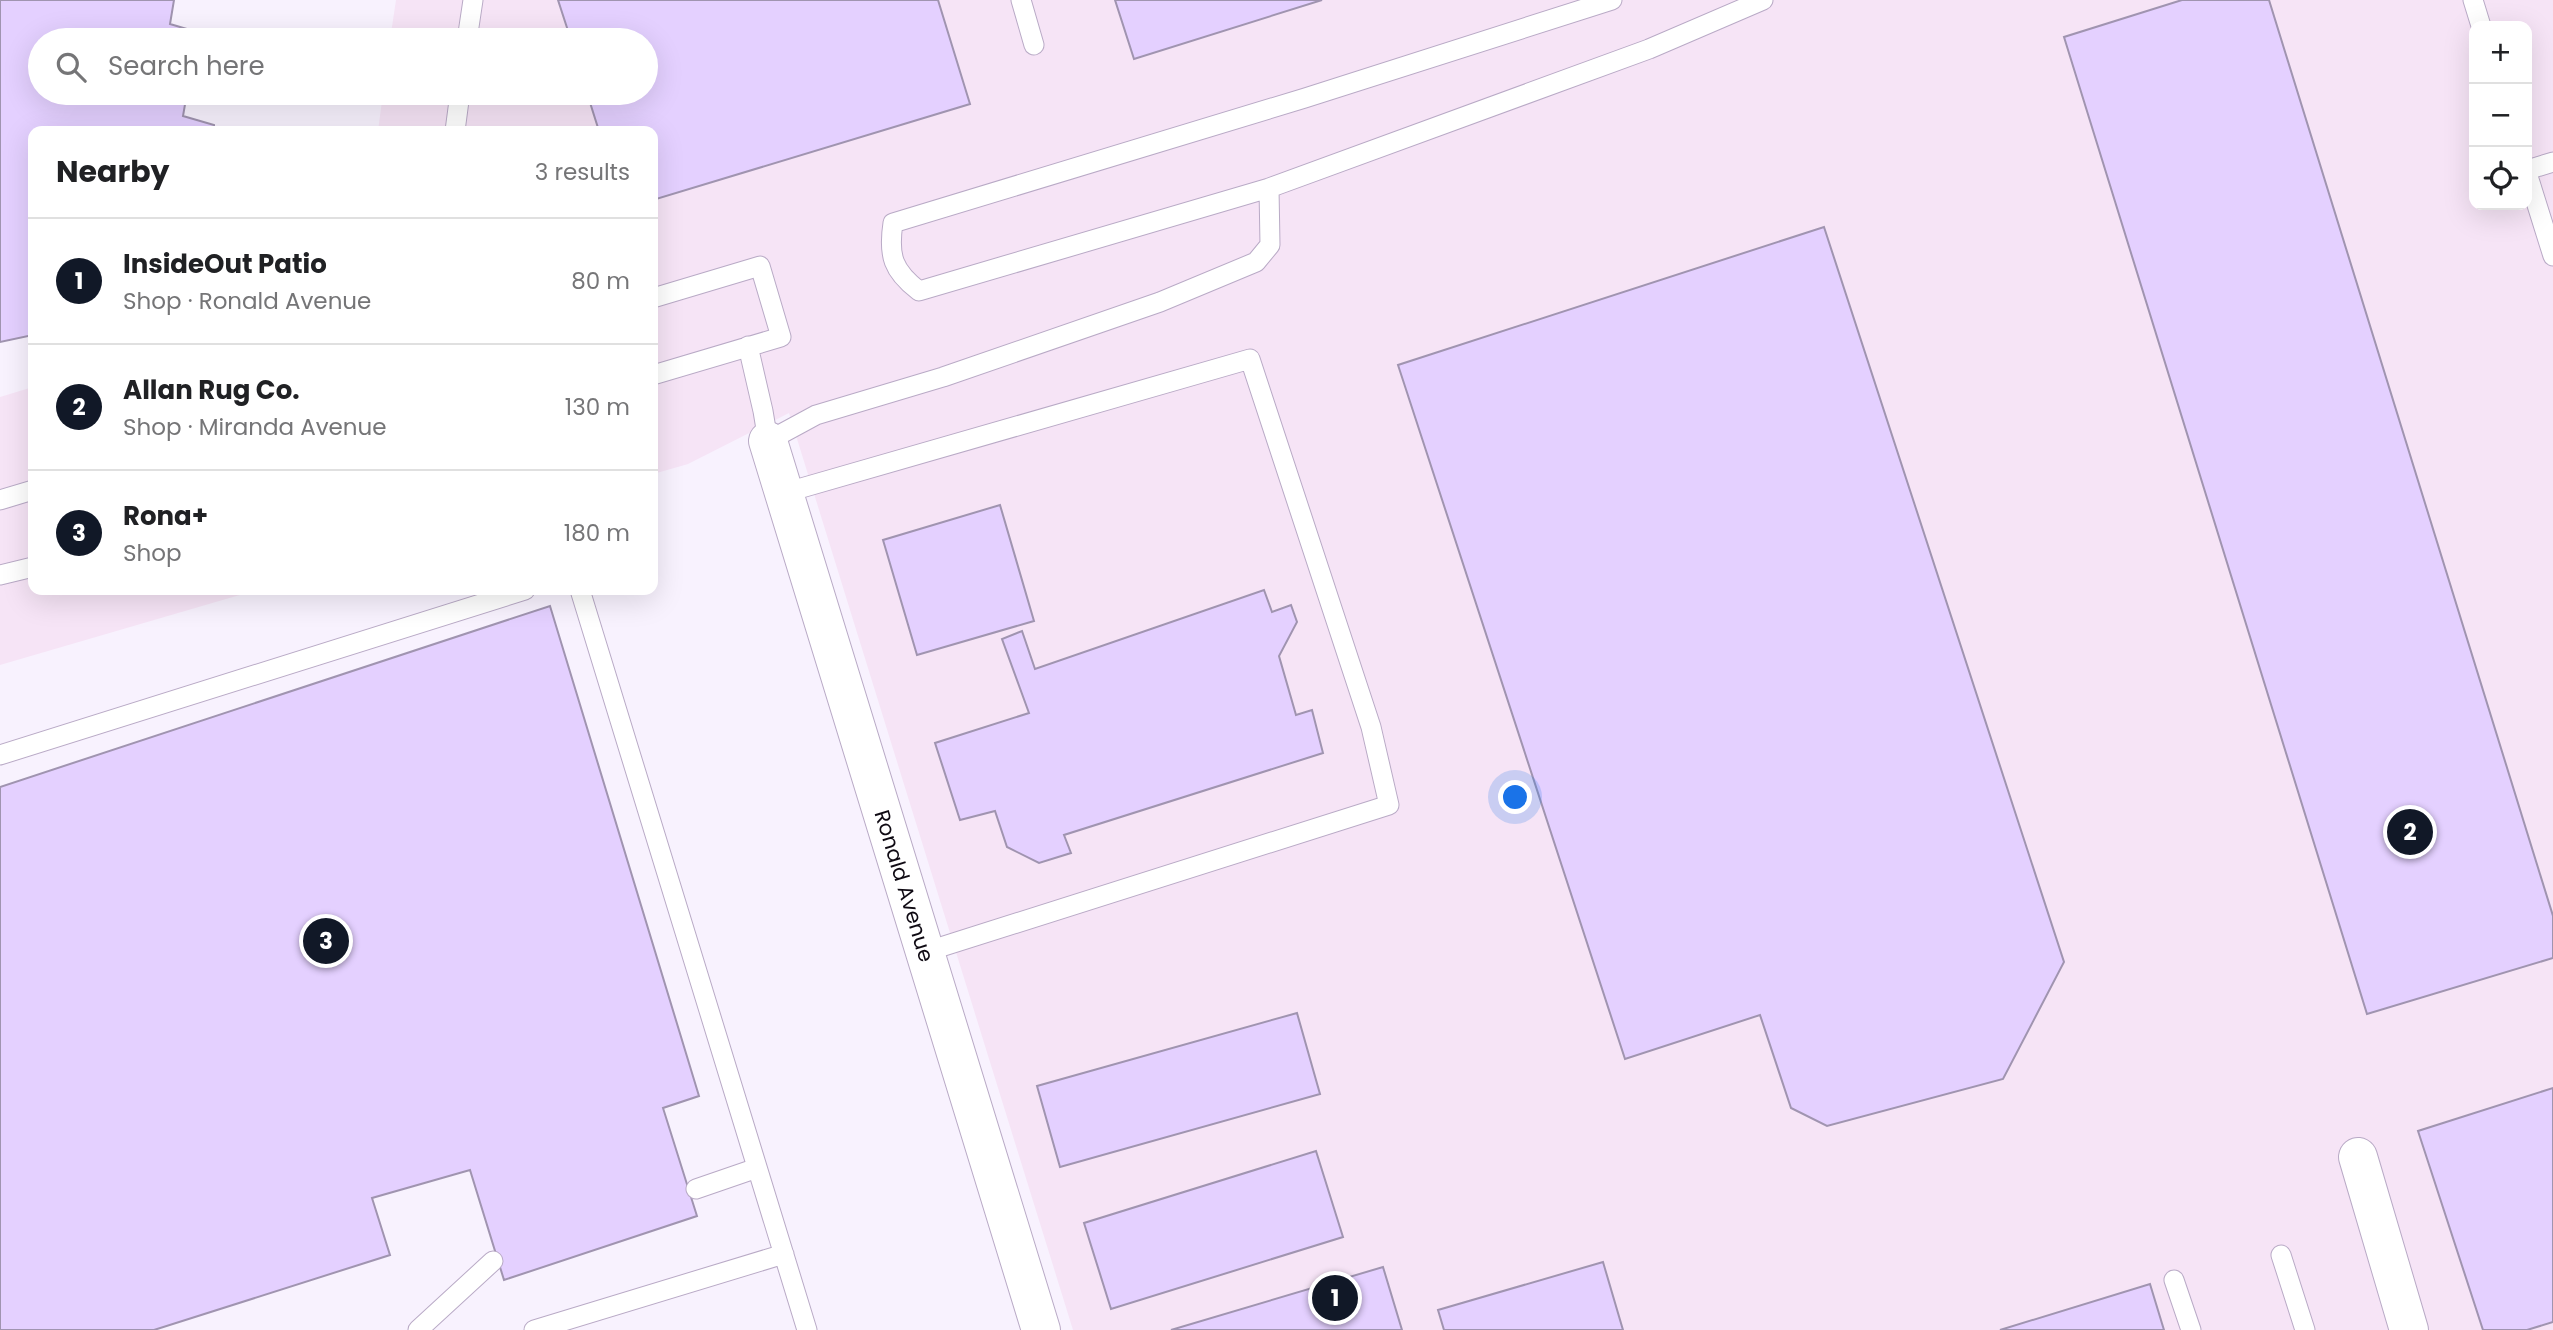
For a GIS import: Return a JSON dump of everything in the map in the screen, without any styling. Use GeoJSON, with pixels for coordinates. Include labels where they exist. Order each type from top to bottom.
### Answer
{"type":"FeatureCollection","features":[{"type":"Feature","properties":{"kind":"street","name":"Ronald Avenue"},"geometry":{"type":"LineString","coordinates":[[768,441],[1041,1330]]}},
{"type":"Feature","properties":{"kind":"street"},"geometry":{"type":"LineString","coordinates":[[2358,1157],[2409,1330]]}},
{"type":"Feature","properties":{"kind":"lane"},"geometry":{"type":"LineString","coordinates":[[469,28],[473,0]]}},
{"type":"Feature","properties":{"kind":"lane"},"geometry":{"type":"LineString","coordinates":[[1021,0],[1034,45]]}},
{"type":"Feature","properties":{"kind":"lane"},"geometry":{"type":"LineString","coordinates":[[1612,0],[1306,98],[892,223],[889,248],[903,278],[919,291],[1269,188],[1649,49],[1763,0]]}},
{"type":"Feature","properties":{"kind":"lane"},"geometry":{"type":"LineString","coordinates":[[2473,0],[2479,21]]}},
{"type":"Feature","properties":{"kind":"lane"},"geometry":{"type":"LineString","coordinates":[[456,126],[458,105]]}},
{"type":"Feature","properties":{"kind":"lane"},"geometry":{"type":"LineString","coordinates":[[2532,170],[2553,162]]}},
{"type":"Feature","properties":{"kind":"lane"},"geometry":{"type":"LineString","coordinates":[[748,346],[764,411],[768,441],[817,415],[943,376],[1160,302],[1256,262],[1270,245],[1269,188]]}},
{"type":"Feature","properties":{"kind":"lane"},"geometry":{"type":"LineString","coordinates":[[2532,188],[2553,256]]}},
{"type":"Feature","properties":{"kind":"lane"},"geometry":{"type":"LineString","coordinates":[[658,297],[760,267],[781,337],[658,373]]}},
{"type":"Feature","properties":{"kind":"lane"},"geometry":{"type":"LineString","coordinates":[[784,493],[1250,359],[1371,727],[1389,805],[925,952]]}},
{"type":"Feature","properties":{"kind":"lane"},"geometry":{"type":"LineString","coordinates":[[0,500],[28,491]]}},
{"type":"Feature","properties":{"kind":"lane"},"geometry":{"type":"LineString","coordinates":[[0,575],[28,568]]}},
{"type":"Feature","properties":{"kind":"lane"},"geometry":{"type":"LineString","coordinates":[[0,755],[509,595]]}},
{"type":"Feature","properties":{"kind":"lane"},"geometry":{"type":"LineString","coordinates":[[582,595],[807,1330]]}},
{"type":"Feature","properties":{"kind":"lane"},"geometry":{"type":"LineString","coordinates":[[696,1189],[757,1168]]}},
{"type":"Feature","properties":{"kind":"lane"},"geometry":{"type":"LineString","coordinates":[[534,1330],[784,1254]]}},
{"type":"Feature","properties":{"kind":"lane"},"geometry":{"type":"LineString","coordinates":[[2281,1255],[2305,1330]]}},
{"type":"Feature","properties":{"kind":"lane"},"geometry":{"type":"LineString","coordinates":[[418,1330],[493,1261]]}},
{"type":"Feature","properties":{"kind":"lane"},"geometry":{"type":"LineString","coordinates":[[2174,1280],[2191,1330]]}},
{"type":"Feature","properties":{"kind":"shaded area"},"geometry":{"type":"Polygon","coordinates":[[[396,0],[2553,0],[2553,1330],[1073,1330],[789,413],[688,464],[658,473],[658,126],[379,126],[381,105],[658,105],[658,28],[392,28],[396,0]]]}},
{"type":"Feature","properties":{"kind":"shaded area"},"geometry":{"type":"Polygon","coordinates":[[[28,389],[28,595],[240,595],[0,665],[0,397],[28,389]]]}},
{"type":"Feature","properties":{"kind":"building"},"geometry":{"type":"Polygon","coordinates":[[[0,0],[174,0],[170,24],[184,28],[28,28],[28,105],[185,105],[183,116],[214,126],[28,126],[28,336],[0,342],[0,0]]]}},
{"type":"Feature","properties":{"kind":"building"},"geometry":{"type":"Polygon","coordinates":[[[558,0],[938,0],[970,104],[658,198],[658,126],[597,126],[591,105],[658,105],[658,28],[567,28],[558,0]]]}},
{"type":"Feature","properties":{"kind":"building"},"geometry":{"type":"Polygon","coordinates":[[[1115,0],[1322,0],[1134,59],[1115,0]]]}},
{"type":"Feature","properties":{"kind":"building"},"geometry":{"type":"Polygon","coordinates":[[[2182,0],[2269,0],[2553,916],[2553,958],[2367,1014],[2064,37],[2182,0]]]}},
{"type":"Feature","properties":{"kind":"building"},"geometry":{"type":"Polygon","coordinates":[[[1824,227],[2064,962],[2003,1079],[1827,1126],[1791,1108],[1760,1015],[1625,1059],[1398,365],[1824,227]]]}},
{"type":"Feature","properties":{"kind":"building"},"geometry":{"type":"Polygon","coordinates":[[[1000,505],[1034,621],[917,655],[883,540],[1000,505]]]}},
{"type":"Feature","properties":{"kind":"building"},"geometry":{"type":"Polygon","coordinates":[[[1264,590],[1272,612],[1291,605],[1297,622],[1279,656],[1296,715],[1312,710],[1323,753],[1064,835],[1071,853],[1039,863],[1007,847],[995,811],[960,820],[935,743],[1029,713],[1002,639],[1022,631],[1035,669],[1264,590]]]}},
{"type":"Feature","properties":{"kind":"building"},"geometry":{"type":"Polygon","coordinates":[[[550,606],[699,1096],[663,1108],[697,1216],[504,1280],[470,1170],[372,1198],[390,1255],[154,1330],[0,1330],[0,787],[550,606]]]}},
{"type":"Feature","properties":{"kind":"building"},"geometry":{"type":"Polygon","coordinates":[[[1297,1013],[1320,1094],[1060,1167],[1037,1086],[1297,1013]]]}},
{"type":"Feature","properties":{"kind":"building"},"geometry":{"type":"Polygon","coordinates":[[[2553,1088],[2553,1322],[2527,1330],[2483,1330],[2418,1131],[2553,1088]]]}},
{"type":"Feature","properties":{"kind":"building"},"geometry":{"type":"Polygon","coordinates":[[[1316,1151],[1343,1237],[1111,1309],[1084,1223],[1316,1151]]]}},
{"type":"Feature","properties":{"kind":"building"},"geometry":{"type":"Polygon","coordinates":[[[1603,1262],[1623,1330],[1444,1330],[1438,1310],[1603,1262]]]}},
{"type":"Feature","properties":{"kind":"building"},"geometry":{"type":"Polygon","coordinates":[[[1383,1267],[1402,1330],[1171,1330],[1383,1267]]]}},
{"type":"Feature","properties":{"kind":"building"},"geometry":{"type":"Polygon","coordinates":[[[2150,1284],[2164,1330],[2000,1330],[2150,1284]]]}},
{"type":"Feature","properties":{"kind":"place","name":"Allan Rug Co."},"geometry":{"type":"Point","coordinates":[2410,832]}},
{"type":"Feature","properties":{"kind":"place","name":"Rona+"},"geometry":{"type":"Point","coordinates":[326,941]}},
{"type":"Feature","properties":{"kind":"place","name":"InsideOut Patio"},"geometry":{"type":"Point","coordinates":[1335,1298]}}]}
